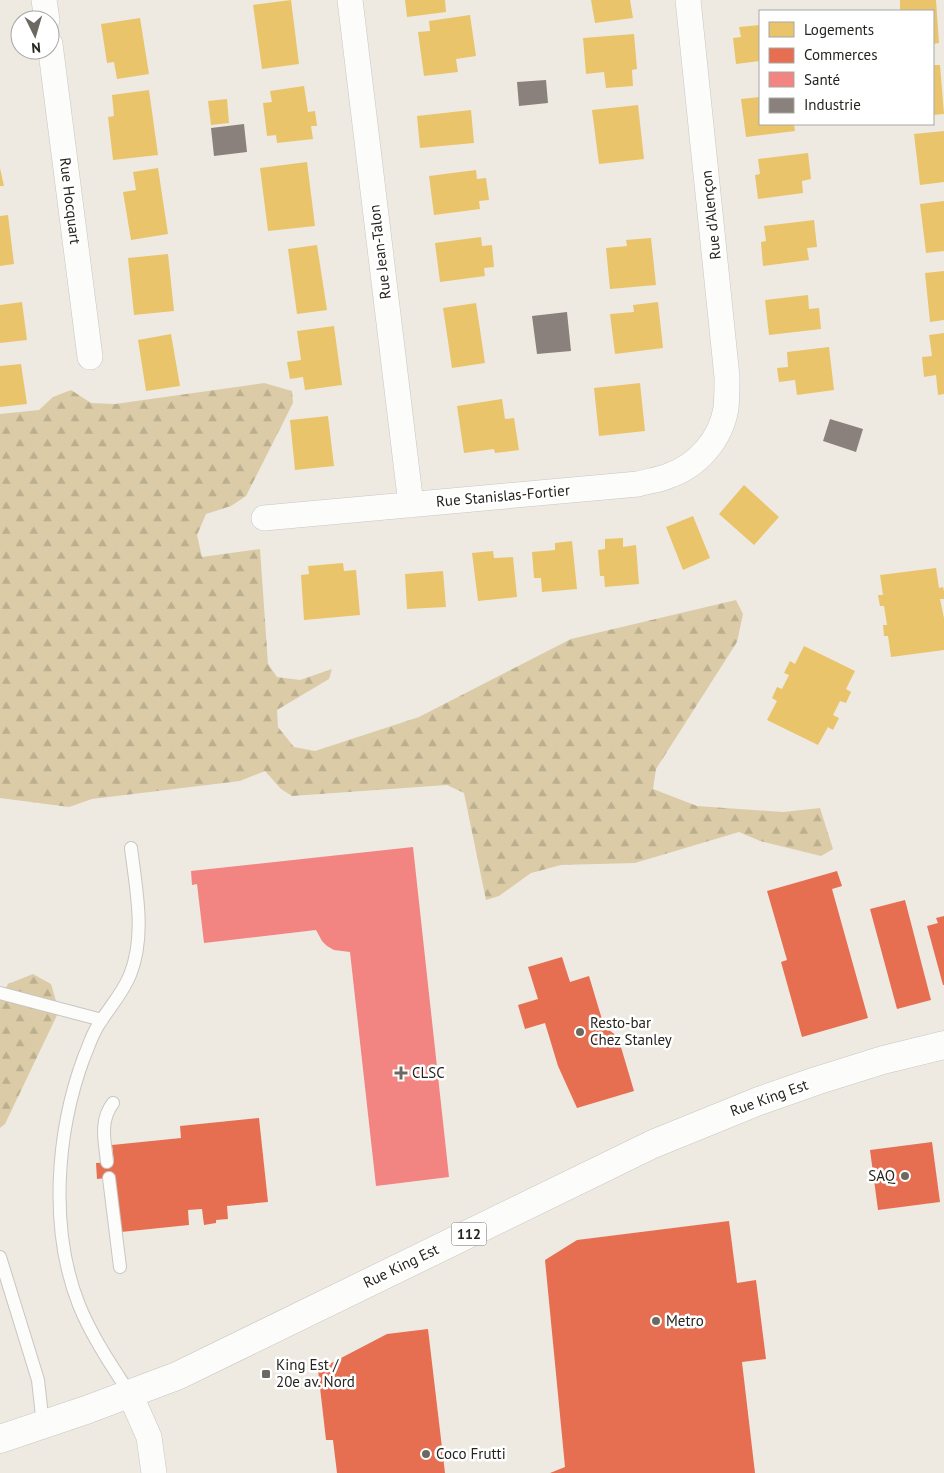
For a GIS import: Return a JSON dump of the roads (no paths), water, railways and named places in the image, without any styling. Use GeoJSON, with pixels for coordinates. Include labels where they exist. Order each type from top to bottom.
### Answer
{"type":"FeatureCollection","features":[{"type":"Feature","properties":{"kind":"main road","name":"Rue King Est"},"geometry":{"type":"LineString","coordinates":[[0,1439],[130,1394],[192,1368],[653,1144],[759,1101],[807,1084],[883,1060],[944,1045]]}},
{"type":"Feature","properties":{"kind":"street","name":"Rue Jean-Talon"},"geometry":{"type":"LineString","coordinates":[[350,0],[411,505]]}},
{"type":"Feature","properties":{"kind":"street","name":"Rue d'Alençon"},"geometry":{"type":"LineString","coordinates":[[688,0],[727,377],[726,408],[721,429]]}},
{"type":"Feature","properties":{"kind":"street","name":"Rue Hocquart"},"geometry":{"type":"LineString","coordinates":[[52,60],[90,357]]}},
{"type":"Feature","properties":{"kind":"street","name":"Rue Stanislas-Fortier"},"geometry":{"type":"LineString","coordinates":[[264,518],[638,484],[668,476],[694,462],[721,429]]}},
{"type":"Feature","properties":{"kind":"street"},"geometry":{"type":"LineString","coordinates":[[130,1394],[149,1437],[154,1473]]}},
{"type":"Feature","properties":{"kind":"lane"},"geometry":{"type":"LineString","coordinates":[[130,1394],[111,1366],[80,1306],[69,1273],[62,1232],[60,1189],[62,1142],[68,1108],[95,1031],[124,987],[135,957],[138,911],[131,848]]}},
{"type":"Feature","properties":{"kind":"lane"},"geometry":{"type":"LineString","coordinates":[[0,994],[102,1020]]}},
{"type":"Feature","properties":{"kind":"lane"},"geometry":{"type":"LineString","coordinates":[[107,1162],[104,1120],[113,1103]]}},
{"type":"Feature","properties":{"kind":"lane"},"geometry":{"type":"LineString","coordinates":[[109,1178],[120,1267]]}},
{"type":"Feature","properties":{"kind":"lane"},"geometry":{"type":"LineString","coordinates":[[0,1257],[38,1380],[43,1425]]}},
{"type":"Feature","properties":{"kind":"place","name":"Resto-bar Chez Stanley"},"geometry":{"type":"Point","coordinates":[580,1032]}},
{"type":"Feature","properties":{"kind":"place","name":"CLSC"},"geometry":{"type":"Point","coordinates":[401,1073]}},
{"type":"Feature","properties":{"kind":"place","name":"SAQ"},"geometry":{"type":"Point","coordinates":[905,1176]}},
{"type":"Feature","properties":{"kind":"place","name":"Metro"},"geometry":{"type":"Point","coordinates":[656,1321]}},
{"type":"Feature","properties":{"kind":"place","name":"King Est / 20e av. Nord"},"geometry":{"type":"Point","coordinates":[266,1374]}},
{"type":"Feature","properties":{"kind":"place","name":"Coco Frutti"},"geometry":{"type":"Point","coordinates":[426,1454]}}]}
